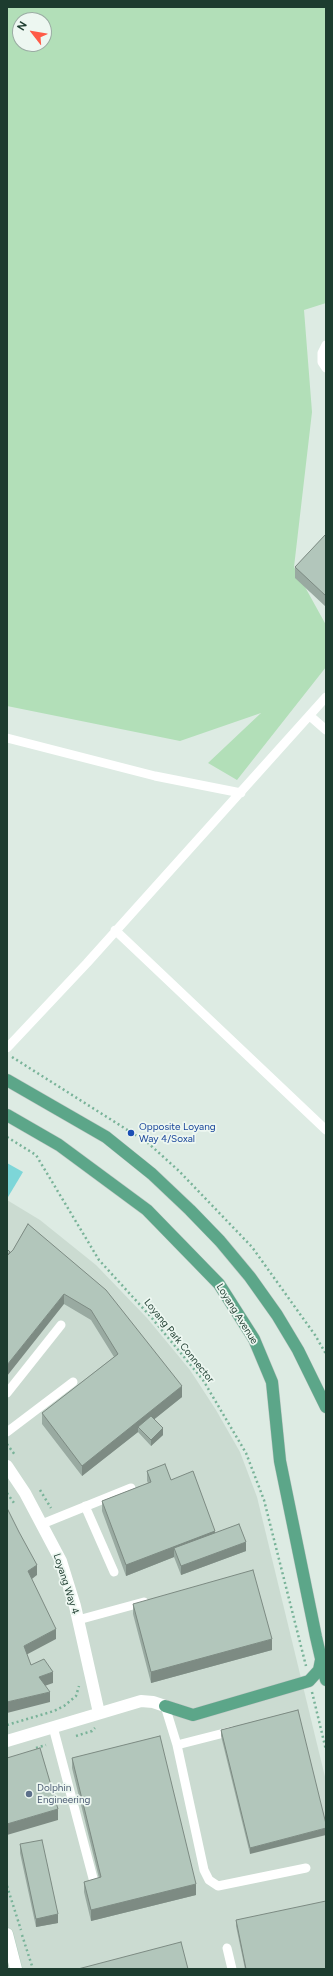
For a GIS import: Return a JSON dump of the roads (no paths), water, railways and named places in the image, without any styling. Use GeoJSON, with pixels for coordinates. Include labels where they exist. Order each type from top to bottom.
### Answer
{"type":"FeatureCollection","features":[{"type":"Feature","properties":{"kind":"main road"},"geometry":{"type":"LineString","coordinates":[[7,1080],[106,1137],[152,1174],[190,1210],[225,1247],[277,1315],[298,1350],[326,1407]]}},
{"type":"Feature","properties":{"kind":"main road","name":"Loyang Avenue"},"geometry":{"type":"LineString","coordinates":[[7,1115],[59,1145],[147,1210],[218,1284],[254,1339],[272,1382],[278,1425],[280,1461],[326,1680]]}},
{"type":"Feature","properties":{"kind":"main road"},"geometry":{"type":"LineString","coordinates":[[165,1706],[193,1715],[309,1681],[319,1670],[321,1659]]}},
{"type":"Feature","properties":{"kind":"street","name":"Loyang Way 4"},"geometry":{"type":"LineString","coordinates":[[7,1466],[25,1493],[60,1561],[78,1620],[99,1713]]}},
{"type":"Feature","properties":{"kind":"street"},"geometry":{"type":"LineString","coordinates":[[7,1741],[141,1701],[153,1702],[165,1706]]}},
{"type":"Feature","properties":{"kind":"street"},"geometry":{"type":"LineString","coordinates":[[7,1934],[16,1969]]}},
{"type":"Feature","properties":{"kind":"lane"},"geometry":{"type":"LineString","coordinates":[[326,345],[322,353],[322,362],[326,368]]}},
{"type":"Feature","properties":{"kind":"lane"},"geometry":{"type":"LineString","coordinates":[[7,1048],[241,793],[326,697]]}},
{"type":"Feature","properties":{"kind":"lane"},"geometry":{"type":"LineString","coordinates":[[310,716],[326,730]]}},
{"type":"Feature","properties":{"kind":"lane"},"geometry":{"type":"LineString","coordinates":[[7,738],[155,776],[241,793]]}},
{"type":"Feature","properties":{"kind":"lane"},"geometry":{"type":"LineString","coordinates":[[115,930],[326,1130]]}},
{"type":"Feature","properties":{"kind":"lane"},"geometry":{"type":"LineString","coordinates":[[7,1393],[62,1326]]}},
{"type":"Feature","properties":{"kind":"lane"},"geometry":{"type":"LineString","coordinates":[[7,1432],[73,1382]]}},
{"type":"Feature","properties":{"kind":"lane"},"geometry":{"type":"LineString","coordinates":[[42,1524],[131,1488]]}},
{"type":"Feature","properties":{"kind":"lane"},"geometry":{"type":"LineString","coordinates":[[85,1506],[114,1572]]}},
{"type":"Feature","properties":{"kind":"lane"},"geometry":{"type":"LineString","coordinates":[[78,1620],[153,1599]]}},
{"type":"Feature","properties":{"kind":"lane"},"geometry":{"type":"LineString","coordinates":[[165,1706],[177,1745],[204,1870],[209,1880],[218,1886],[306,1868]]}},
{"type":"Feature","properties":{"kind":"lane"},"geometry":{"type":"LineString","coordinates":[[53,1727],[94,1882]]}},
{"type":"Feature","properties":{"kind":"lane"},"geometry":{"type":"LineString","coordinates":[[177,1745],[244,1727]]}},
{"type":"Feature","properties":{"kind":"lane"},"geometry":{"type":"LineString","coordinates":[[227,1948],[232,1969]]}},
{"type":"Feature","properties":{"kind":"water"},"geometry":{"type":"Polygon","coordinates":[[[7,1163],[23,1172],[8,1197],[7,1196],[7,1163]]]}},
{"type":"Feature","properties":{"kind":"place","name":"Opposite Loyang Way 4/Soxal"},"geometry":{"type":"Point","coordinates":[131,1133]}},
{"type":"Feature","properties":{"kind":"place","name":"Dolphin Engineering"},"geometry":{"type":"Point","coordinates":[29,1794]}}]}
